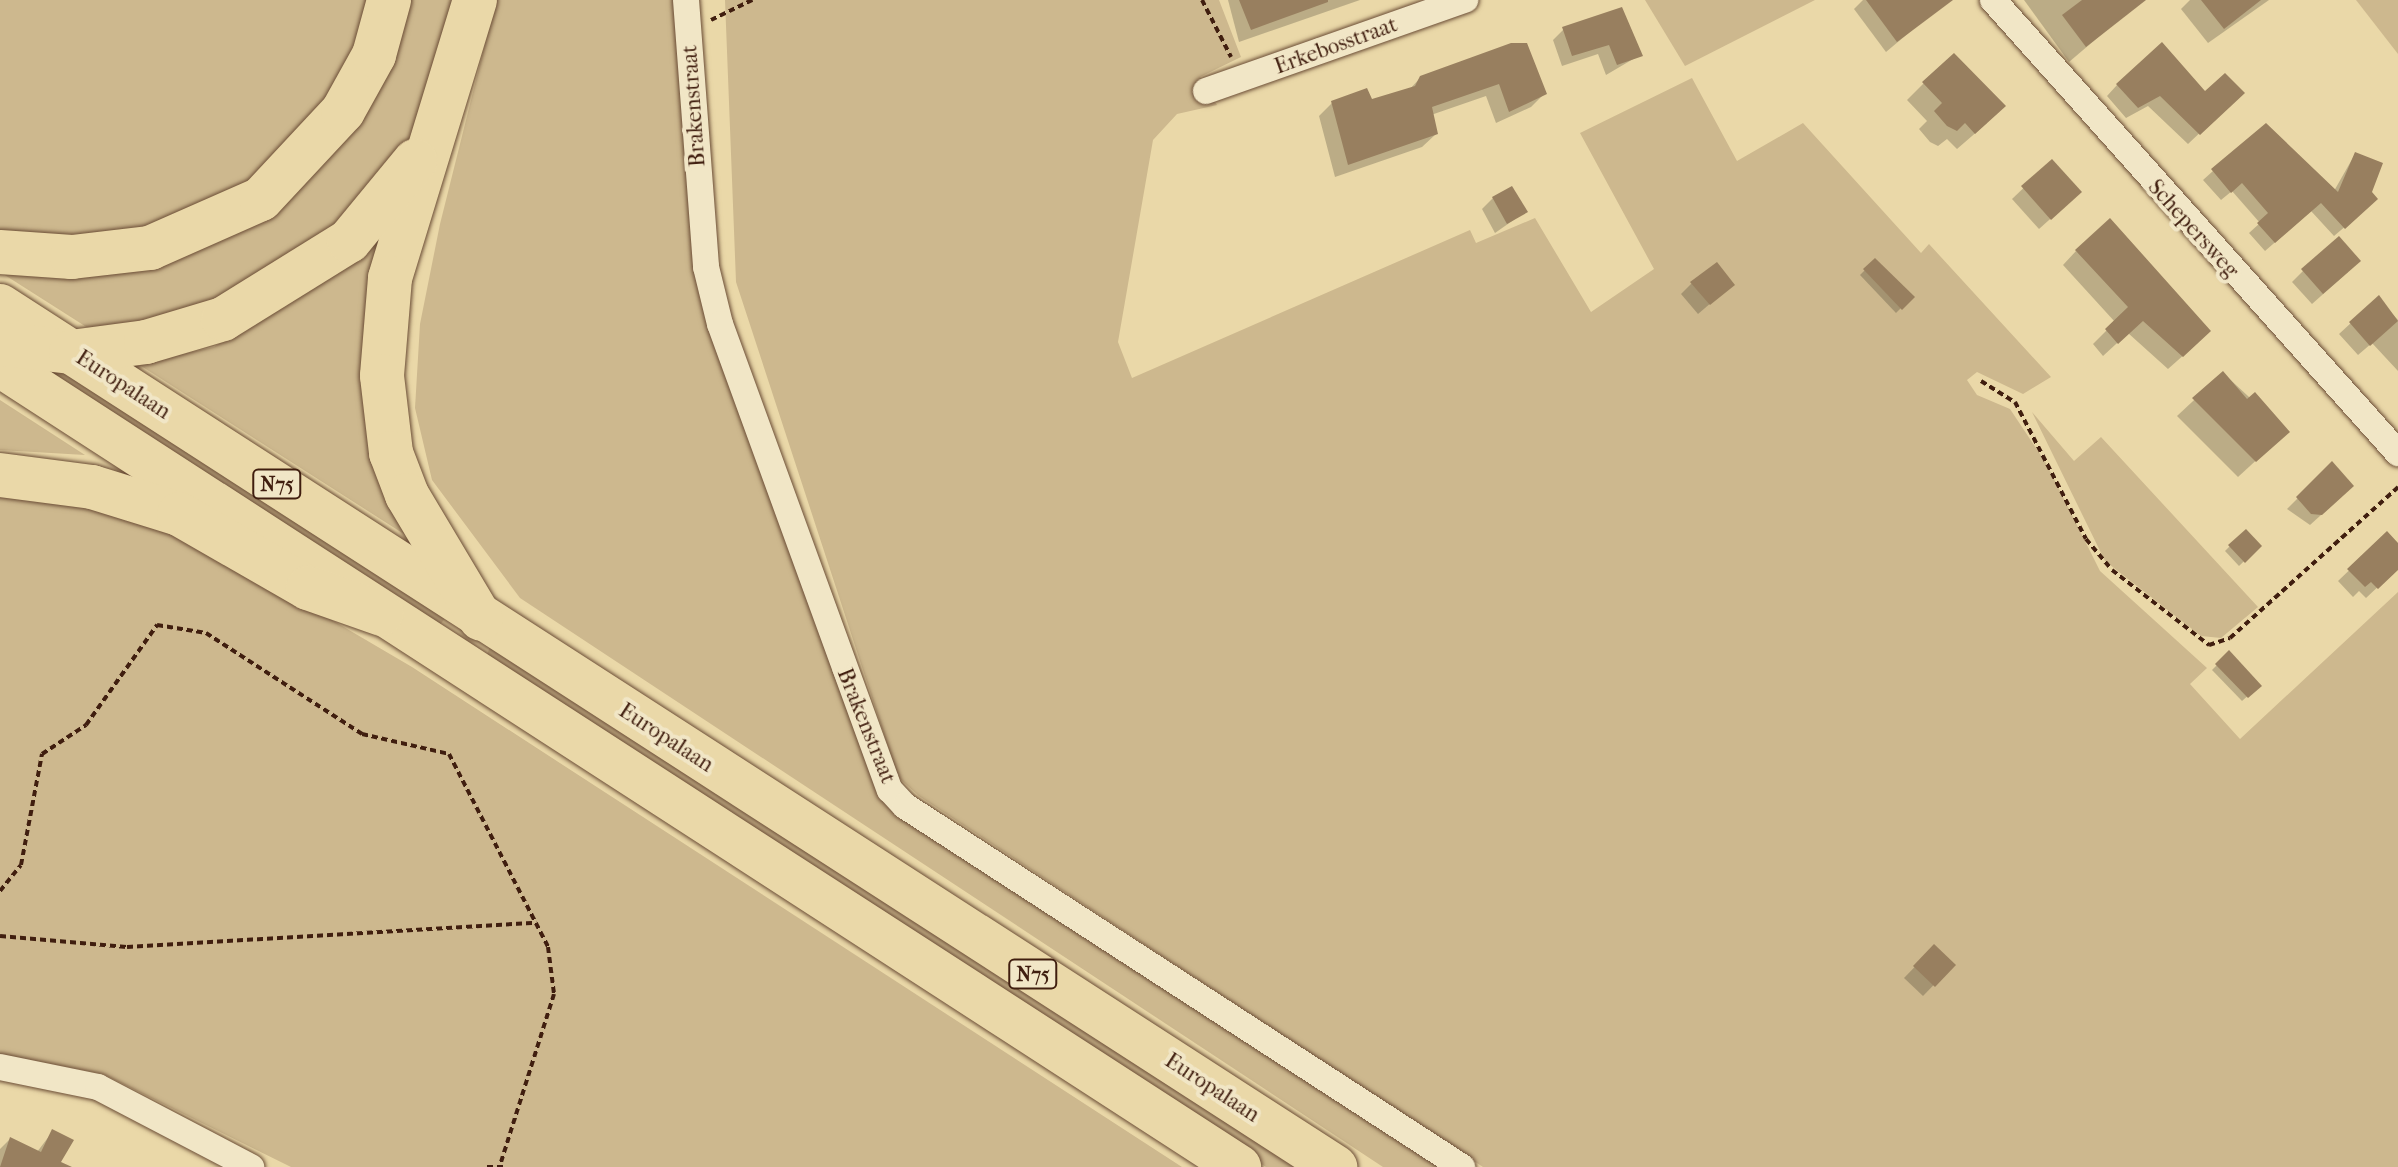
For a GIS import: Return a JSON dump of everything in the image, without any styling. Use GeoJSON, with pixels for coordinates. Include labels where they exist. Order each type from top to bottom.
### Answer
{"type":"FeatureCollection","features":[{"type":"Feature","properties":{"kind":"highway"},"geometry":{"type":"LineString","coordinates":[[0,252],[72,257],[150,248],[261,199],[343,111],[374,55],[389,0]]}},
{"type":"Feature","properties":{"kind":"highway"},"geometry":{"type":"LineString","coordinates":[[475,0],[390,278],[383,415],[407,495],[481,619]]}},
{"type":"Feature","properties":{"kind":"highway"},"geometry":{"type":"LineString","coordinates":[[0,344],[71,352],[183,332],[299,278],[377,211],[435,133]]}},
{"type":"Feature","properties":{"kind":"highway","name":"Europalaan"},"geometry":{"type":"LineString","coordinates":[[0,306],[1335,1167]]}},
{"type":"Feature","properties":{"kind":"highway","name":"N75"},"geometry":{"type":"LineString","coordinates":[[0,365],[1239,1167]]}},
{"type":"Feature","properties":{"kind":"highway"},"geometry":{"type":"LineString","coordinates":[[0,475],[92,487],[179,514],[308,588],[382,614]]}},
{"type":"Feature","properties":{"kind":"street","name":"Erkebosstraat"},"geometry":{"type":"LineString","coordinates":[[1206,91],[1465,0]]}},
{"type":"Feature","properties":{"kind":"street","name":"Schepersweg"},"geometry":{"type":"LineString","coordinates":[[1993,0],[2398,453]]}},
{"type":"Feature","properties":{"kind":"street","name":"Brakenstraat"},"geometry":{"type":"LineString","coordinates":[[687,11],[706,267],[720,324],[890,790],[905,806],[1462,1167]]}},
{"type":"Feature","properties":{"kind":"street"},"geometry":{"type":"LineString","coordinates":[[0,1067],[98,1087],[251,1167]]}},
{"type":"Feature","properties":{"kind":"path"},"geometry":{"type":"LineString","coordinates":[[687,11],[715,19],[752,0]]}},
{"type":"Feature","properties":{"kind":"path"},"geometry":{"type":"LineString","coordinates":[[1202,0],[1219,44],[1235,62]]}},
{"type":"Feature","properties":{"kind":"path"},"geometry":{"type":"LineString","coordinates":[[1981,381],[2015,402],[2086,539],[2112,570],[2209,645],[2230,638],[2398,487]]}},
{"type":"Feature","properties":{"kind":"path"},"geometry":{"type":"LineString","coordinates":[[1,889],[21,865],[42,754],[86,725],[157,625],[206,633],[362,734],[449,754],[548,947],[554,994],[502,1166],[487,1167]]}},
{"type":"Feature","properties":{"kind":"path"},"geometry":{"type":"LineString","coordinates":[[0,878],[1,889]]}},
{"type":"Feature","properties":{"kind":"path"},"geometry":{"type":"LineString","coordinates":[[0,936],[127,947],[536,923]]}},
{"type":"Feature","properties":{"kind":"shaded area"},"geometry":{"type":"Polygon","coordinates":[[[0,0],[372,0],[337,84],[309,124],[241,189],[128,235],[0,235],[0,0]]]}},
{"type":"Feature","properties":{"kind":"shaded area"},"geometry":{"type":"Polygon","coordinates":[[[405,0],[460,0],[413,145],[363,206],[195,316],[88,328],[0,272],[289,199],[352,129],[405,0]]]}},
{"type":"Feature","properties":{"kind":"shaded area"},"geometry":{"type":"Polygon","coordinates":[[[496,0],[676,0],[697,278],[874,783],[1447,1167],[1383,1167],[520,598],[432,480],[415,408],[420,324],[440,224],[496,0]]]}},
{"type":"Feature","properties":{"kind":"shaded area"},"geometry":{"type":"Polygon","coordinates":[[[725,0],[1219,0],[1241,57],[1200,77],[1217,105],[1177,114],[1153,140],[1118,342],[1132,378],[1470,230],[1476,243],[1535,218],[1591,312],[1654,269],[1580,133],[1692,78],[1737,161],[1803,123],[1921,253],[1929,244],[2051,377],[2023,394],[1977,372],[1967,380],[1977,395],[2010,409],[2046,463],[2100,571],[2207,668],[2190,684],[2240,739],[2398,592],[2398,1167],[1483,1167],[919,796],[898,777],[736,282],[725,0]]]}},
{"type":"Feature","properties":{"kind":"shaded area"},"geometry":{"type":"Polygon","coordinates":[[[1645,0],[1815,0],[1685,66],[1645,0]]]}},
{"type":"Feature","properties":{"kind":"shaded area"},"geometry":{"type":"Polygon","coordinates":[[[2356,0],[2398,0],[2398,54],[2356,0]]]}},
{"type":"Feature","properties":{"kind":"shaded area"},"geometry":{"type":"Polygon","coordinates":[[[374,242],[381,257],[407,536],[138,364],[214,347],[374,242]]]}},
{"type":"Feature","properties":{"kind":"shaded area"},"geometry":{"type":"Polygon","coordinates":[[[67,370],[446,617],[435,631],[40,374],[67,370]]]}},
{"type":"Feature","properties":{"kind":"shaded area"},"geometry":{"type":"Polygon","coordinates":[[[0,400],[85,455],[0,450],[0,400]]]}},
{"type":"Feature","properties":{"kind":"shaded area"},"geometry":{"type":"Polygon","coordinates":[[[2032,412],[2074,461],[2101,437],[2258,607],[2221,638],[2201,636],[2105,561],[2032,412]]]}},
{"type":"Feature","properties":{"kind":"shaded area"},"geometry":{"type":"Polygon","coordinates":[[[0,491],[123,510],[211,549],[412,667],[1182,1167],[291,1167],[103,1074],[0,1054],[0,491]]]}},
{"type":"Feature","properties":{"kind":"shaded area"},"geometry":{"type":"Polygon","coordinates":[[[492,643],[1303,1167],[1266,1167],[1029,1017],[484,661],[492,643]]]}},
{"type":"Feature","properties":{"kind":"building"},"geometry":{"type":"Polygon","coordinates":[[[1239,0],[1328,0],[1328,2],[1251,30],[1239,0]]]}},
{"type":"Feature","properties":{"kind":"building"},"geometry":{"type":"Polygon","coordinates":[[[1866,0],[1953,0],[1897,42],[1866,0]]]}},
{"type":"Feature","properties":{"kind":"building"},"geometry":{"type":"Polygon","coordinates":[[[2082,0],[2146,0],[2086,47],[2062,15],[2082,0]]]}},
{"type":"Feature","properties":{"kind":"building"},"geometry":{"type":"Polygon","coordinates":[[[2201,0],[2261,0],[2224,29],[2201,0]]]}},
{"type":"Feature","properties":{"kind":"building"},"geometry":{"type":"Polygon","coordinates":[[[1622,7],[1643,56],[1617,65],[1609,45],[1572,56],[1562,27],[1622,7]]]}},
{"type":"Feature","properties":{"kind":"building"},"geometry":{"type":"Polygon","coordinates":[[[2162,42],[2205,91],[2225,73],[2245,93],[2200,135],[2160,96],[2138,108],[2116,84],[2162,42]]]}},
{"type":"Feature","properties":{"kind":"building"},"geometry":{"type":"Polygon","coordinates":[[[1511,43],[1527,43],[1547,94],[1509,112],[1499,84],[1432,107],[1438,134],[1348,165],[1331,101],[1367,88],[1372,99],[1415,86],[1420,76],[1511,43]]]}},
{"type":"Feature","properties":{"kind":"building"},"geometry":{"type":"Polygon","coordinates":[[[1954,53],[2006,106],[1975,134],[1965,123],[1957,131],[1947,126],[1934,111],[1942,103],[1922,82],[1954,53]]]}},
{"type":"Feature","properties":{"kind":"building"},"geometry":{"type":"Polygon","coordinates":[[[2266,123],[2338,192],[2355,152],[2383,163],[2372,192],[2378,199],[2345,229],[2321,203],[2275,243],[2257,223],[2268,213],[2242,183],[2231,193],[2211,169],[2266,123]]]}},
{"type":"Feature","properties":{"kind":"building"},"geometry":{"type":"Polygon","coordinates":[[[2052,159],[2082,192],[2051,220],[2021,186],[2052,159]]]}},
{"type":"Feature","properties":{"kind":"building"},"geometry":{"type":"Polygon","coordinates":[[[1512,186],[1528,212],[1507,224],[1492,197],[1512,186]]]}},
{"type":"Feature","properties":{"kind":"building"},"geometry":{"type":"Polygon","coordinates":[[[2110,218],[2211,331],[2183,357],[2143,321],[2118,344],[2105,329],[2128,307],[2075,250],[2110,218]]]}},
{"type":"Feature","properties":{"kind":"building"},"geometry":{"type":"Polygon","coordinates":[[[2339,236],[2361,261],[2323,294],[2301,269],[2339,236]]]}},
{"type":"Feature","properties":{"kind":"building"},"geometry":{"type":"Polygon","coordinates":[[[1875,258],[1915,297],[1902,310],[1863,269],[1875,258]]]}},
{"type":"Feature","properties":{"kind":"building"},"geometry":{"type":"Polygon","coordinates":[[[1717,262],[1735,285],[1710,305],[1690,282],[1717,262]]]}},
{"type":"Feature","properties":{"kind":"building"},"geometry":{"type":"Polygon","coordinates":[[[2379,295],[2398,321],[2370,346],[2349,322],[2379,295]]]}},
{"type":"Feature","properties":{"kind":"building"},"geometry":{"type":"Polygon","coordinates":[[[2223,371],[2247,399],[2255,392],[2290,432],[2256,462],[2192,398],[2223,371]]]}},
{"type":"Feature","properties":{"kind":"building"},"geometry":{"type":"Polygon","coordinates":[[[2332,461],[2354,486],[2322,515],[2311,514],[2296,497],[2332,461]]]}},
{"type":"Feature","properties":{"kind":"building"},"geometry":{"type":"Polygon","coordinates":[[[2246,529],[2262,546],[2245,563],[2228,545],[2246,529]]]}},
{"type":"Feature","properties":{"kind":"building"},"geometry":{"type":"Polygon","coordinates":[[[2387,531],[2398,543],[2398,570],[2378,589],[2371,582],[2365,587],[2347,569],[2387,531]]]}},
{"type":"Feature","properties":{"kind":"building"},"geometry":{"type":"Polygon","coordinates":[[[2229,650],[2262,686],[2248,698],[2215,664],[2229,650]]]}},
{"type":"Feature","properties":{"kind":"building"},"geometry":{"type":"Polygon","coordinates":[[[1934,944],[1956,965],[1935,987],[1913,966],[1934,944]]]}},
{"type":"Feature","properties":{"kind":"building"},"geometry":{"type":"Polygon","coordinates":[[[52,1129],[74,1140],[61,1162],[72,1167],[0,1167],[10,1137],[41,1152],[52,1129]]]}}]}
